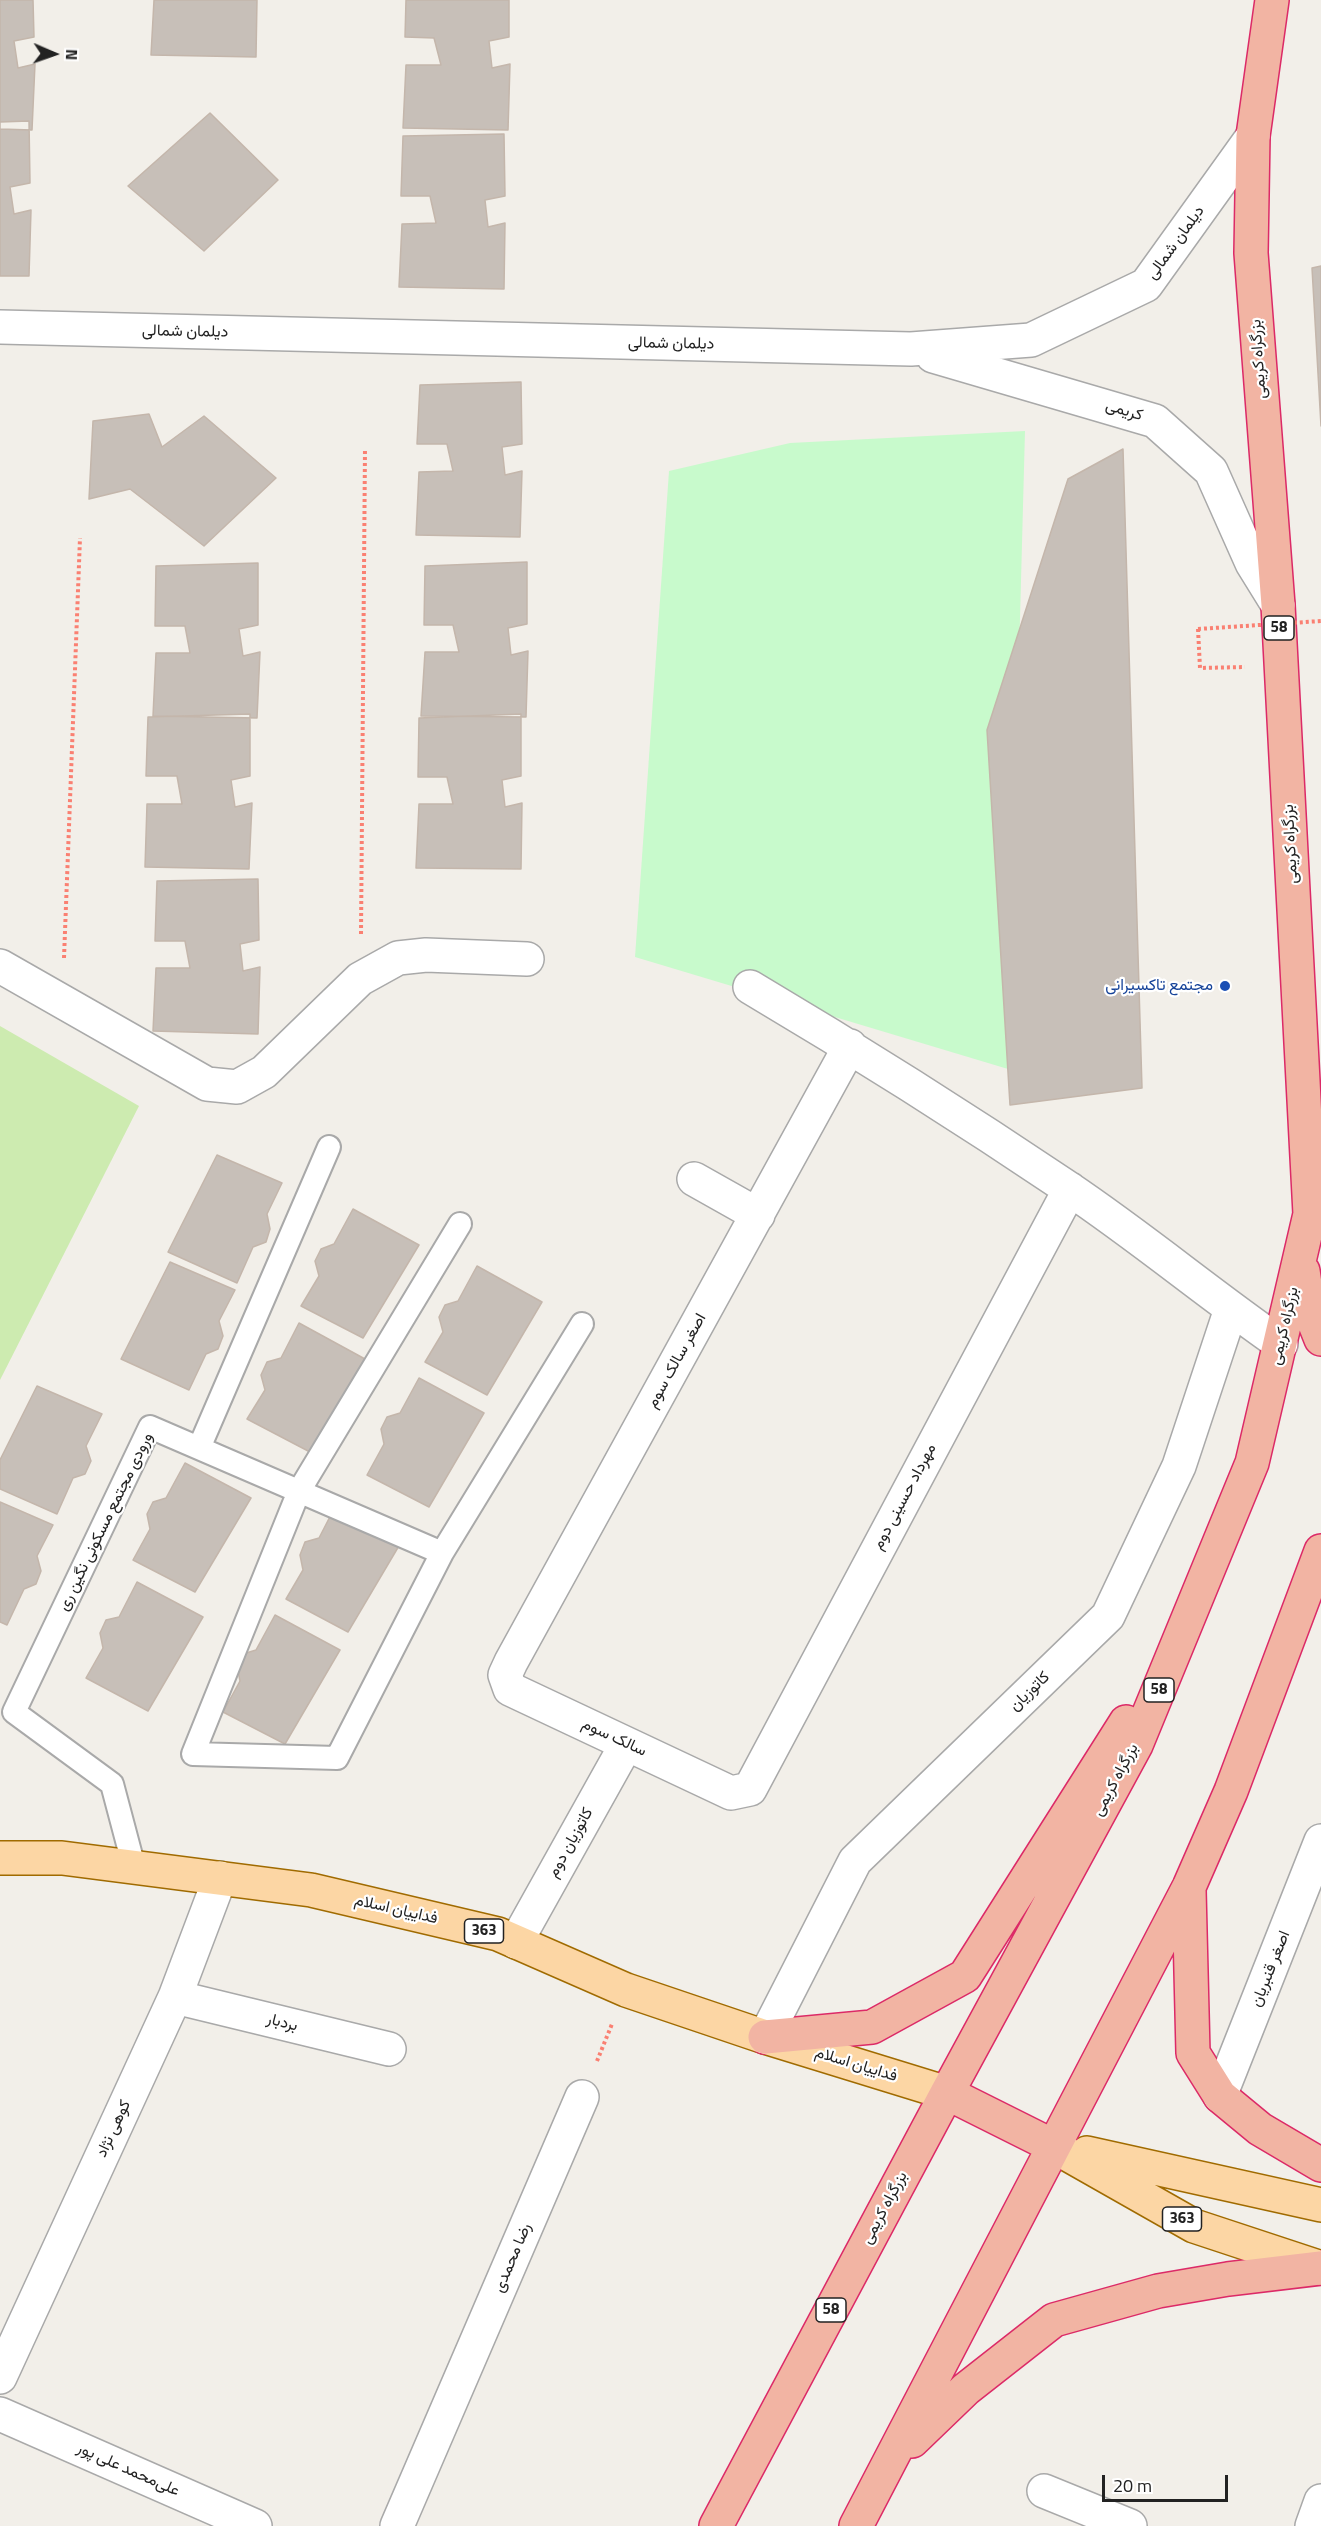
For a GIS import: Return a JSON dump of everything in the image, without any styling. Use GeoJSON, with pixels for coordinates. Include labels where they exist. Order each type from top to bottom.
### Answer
{"type":"FeatureCollection","features":[{"type":"Feature","properties":{"kind":"highway","name":"بزرگراه کریمی"},"geometry":{"type":"LineString","coordinates":[[716,2526],[946,2093],[1136,1745],[1252,1463],[1301,1257],[1310,1214],[1278,605],[1251,253],[1253,136],[1272,0]]}},
{"type":"Feature","properties":{"kind":"highway"},"geometry":{"type":"LineString","coordinates":[[1301,1257],[1309,1310],[1321,1339]]}},
{"type":"Feature","properties":{"kind":"highway"},"geometry":{"type":"LineString","coordinates":[[856,2526],[1189,1887],[1232,1791],[1321,1551]]}},
{"type":"Feature","properties":{"kind":"highway"},"geometry":{"type":"LineString","coordinates":[[765,2037],[872,2027],[965,1976],[1183,1631]]}},
{"type":"Feature","properties":{"kind":"highway"},"geometry":{"type":"LineString","coordinates":[[1189,1887],[1193,2053],[1220,2096],[1260,2129],[1321,2165]]}},
{"type":"Feature","properties":{"kind":"highway"},"geometry":{"type":"LineString","coordinates":[[946,2093],[1053,2146]]}},
{"type":"Feature","properties":{"kind":"highway"},"geometry":{"type":"LineString","coordinates":[[891,2462],[966,2389],[1054,2320],[1158,2291],[1228,2279],[1321,2268]]}},
{"type":"Feature","properties":{"kind":"main road","name":"فداییان اسلام"},"geometry":{"type":"LineString","coordinates":[[0,1858],[62,1858],[311,1890],[498,1934],[626,1990],[765,2037],[946,2093]]}},
{"type":"Feature","properties":{"kind":"main road"},"geometry":{"type":"LineString","coordinates":[[1053,2146],[1321,2205]]}},
{"type":"Feature","properties":{"kind":"main road","name":"363"},"geometry":{"type":"LineString","coordinates":[[1053,2146],[1194,2226],[1321,2268]]}},
{"type":"Feature","properties":{"kind":"street","name":"دیلمان شمالی"},"geometry":{"type":"LineString","coordinates":[[0,327],[911,350],[1031,340],[1146,285],[1253,136]]}},
{"type":"Feature","properties":{"kind":"street","name":"کریمی"},"geometry":{"type":"LineString","coordinates":[[911,350],[1155,421],[1211,471],[1252,563],[1278,605]]}},
{"type":"Feature","properties":{"kind":"street"},"geometry":{"type":"LineString","coordinates":[[0,966],[207,1084],[237,1087],[264,1072],[360,979],[398,958],[426,955],[527,959]]}},
{"type":"Feature","properties":{"kind":"street"},"geometry":{"type":"LineString","coordinates":[[750,987],[850,1046],[1070,1189],[1281,1344]]}},
{"type":"Feature","properties":{"kind":"street","name":"اصغر سالک سوم"},"geometry":{"type":"LineString","coordinates":[[505,1675],[850,1046]]}},
{"type":"Feature","properties":{"kind":"street"},"geometry":{"type":"LineString","coordinates":[[694,1179],[758,1215]]}},
{"type":"Feature","properties":{"kind":"street","name":"مهرداد حسینی دوم"},"geometry":{"type":"LineString","coordinates":[[731,1793],[750,1789],[1070,1189]]}},
{"type":"Feature","properties":{"kind":"street","name":"کاتوزیان"},"geometry":{"type":"LineString","coordinates":[[765,2037],[855,1861],[1108,1616],[1179,1466],[1231,1309]]}},
{"type":"Feature","properties":{"kind":"street","name":"سالک سوم"},"geometry":{"type":"LineString","coordinates":[[505,1675],[510,1689],[731,1793]]}},
{"type":"Feature","properties":{"kind":"street","name":"کاتوزیان دوم"},"geometry":{"type":"LineString","coordinates":[[516,1942],[626,1745]]}},
{"type":"Feature","properties":{"kind":"street","name":"اصغر قنبریان"},"geometry":{"type":"LineString","coordinates":[[1220,2096],[1321,1841]]}},
{"type":"Feature","properties":{"kind":"street","name":"کوهی نژاد"},"geometry":{"type":"LineString","coordinates":[[0,2377],[175,1996],[220,1878]]}},
{"type":"Feature","properties":{"kind":"street","name":"بردبار"},"geometry":{"type":"LineString","coordinates":[[175,1996],[389,2049]]}},
{"type":"Feature","properties":{"kind":"street","name":"رضا محمدی"},"geometry":{"type":"LineString","coordinates":[[397,2526],[582,2097]]}},
{"type":"Feature","properties":{"kind":"street","name":"علی‌محمد علی پور"},"geometry":{"type":"LineString","coordinates":[[0,2414],[255,2526]]}},
{"type":"Feature","properties":{"kind":"street"},"geometry":{"type":"LineString","coordinates":[[1044,2491],[1129,2526]]}},
{"type":"Feature","properties":{"kind":"street"},"geometry":{"type":"LineString","coordinates":[[1312,2526],[1321,2501]]}},
{"type":"Feature","properties":{"kind":"lane"},"geometry":{"type":"LineString","coordinates":[[199,1448],[329,1147]]}},
{"type":"Feature","properties":{"kind":"lane"},"geometry":{"type":"LineString","coordinates":[[1301,1257],[1321,1200]]}},
{"type":"Feature","properties":{"kind":"lane"},"geometry":{"type":"LineString","coordinates":[[460,1224],[299,1491],[193,1754],[337,1758],[442,1553],[582,1324]]}},
{"type":"Feature","properties":{"kind":"lane","name":"ورودی مجتمع مسکونی نگین ری"},"geometry":{"type":"LineString","coordinates":[[134,1867],[112,1784],[14,1712],[150,1427],[442,1553]]}},
{"type":"Feature","properties":{"kind":"path"},"geometry":{"type":"LineString","coordinates":[[360,979],[365,449]]}},
{"type":"Feature","properties":{"kind":"path"},"geometry":{"type":"LineString","coordinates":[[62,1001],[80,538]]}},
{"type":"Feature","properties":{"kind":"path"},"geometry":{"type":"LineString","coordinates":[[1281,666],[1200,668],[1198,629],[1321,621]]}},
{"type":"Feature","properties":{"kind":"path"},"geometry":{"type":"LineString","coordinates":[[582,2097],[626,1990]]}},
{"type":"Feature","properties":{"kind":"green space"},"geometry":{"type":"Polygon","coordinates":[[[1025,431],[1008,1069],[635,957],[669,471],[790,443],[1025,431]]]}},
{"type":"Feature","properties":{"kind":"green space"},"geometry":{"type":"Polygon","coordinates":[[[0,1026],[139,1106],[0,1380],[0,1026]]]}},
{"type":"Feature","properties":{"kind":"building"},"geometry":{"type":"Polygon","coordinates":[[[0,0],[33,0],[34,37],[14,41],[18,68],[35,64],[32,130],[0,129],[0,0]]]}},
{"type":"Feature","properties":{"kind":"building"},"geometry":{"type":"Polygon","coordinates":[[[154,0],[257,0],[256,57],[151,55],[154,0]]]}},
{"type":"Feature","properties":{"kind":"building"},"geometry":{"type":"Polygon","coordinates":[[[406,0],[509,0],[509,37],[489,41],[492,68],[510,64],[508,130],[403,128],[406,65],[441,65],[434,38],[405,37],[406,0]]]}},
{"type":"Feature","properties":{"kind":"building"},"geometry":{"type":"Polygon","coordinates":[[[210,113],[278,180],[204,251],[128,186],[210,113]]]}},
{"type":"Feature","properties":{"kind":"building"},"geometry":{"type":"Polygon","coordinates":[[[29,121],[30,183],[10,187],[14,214],[31,210],[29,276],[0,276],[0,122],[29,121]]]}},
{"type":"Feature","properties":{"kind":"building"},"geometry":{"type":"Polygon","coordinates":[[[504,134],[505,196],[485,200],[488,227],[505,223],[504,289],[399,287],[402,224],[436,223],[430,196],[401,196],[403,136],[504,134]]]}},
{"type":"Feature","properties":{"kind":"building"},"geometry":{"type":"Polygon","coordinates":[[[1321,266],[1321,426],[1312,268],[1321,266]]]}},
{"type":"Feature","properties":{"kind":"building"},"geometry":{"type":"Polygon","coordinates":[[[521,382],[522,444],[502,447],[505,475],[522,471],[520,537],[416,535],[419,472],[453,471],[447,444],[417,444],[420,385],[521,382]]]}},
{"type":"Feature","properties":{"kind":"building"},"geometry":{"type":"Polygon","coordinates":[[[149,414],[162,447],[204,416],[276,478],[204,546],[130,489],[89,499],[93,421],[149,414]]]}},
{"type":"Feature","properties":{"kind":"building"},"geometry":{"type":"Polygon","coordinates":[[[1123,449],[1142,1088],[1010,1105],[987,730],[1068,479],[1123,449]]]}},
{"type":"Feature","properties":{"kind":"building"},"geometry":{"type":"Polygon","coordinates":[[[527,562],[527,624],[508,628],[511,655],[528,651],[526,717],[421,716],[425,652],[459,652],[453,625],[424,625],[425,566],[527,562]]]}},
{"type":"Feature","properties":{"kind":"building"},"geometry":{"type":"Polygon","coordinates":[[[258,563],[258,625],[239,629],[243,656],[260,652],[257,718],[153,716],[156,653],[190,653],[185,626],[155,626],[156,566],[258,563]]]}},
{"type":"Feature","properties":{"kind":"building"},"geometry":{"type":"Polygon","coordinates":[[[250,714],[250,776],[231,780],[235,807],[252,803],[249,869],[145,867],[147,804],[182,804],[177,776],[146,776],[148,717],[250,714]]]}},
{"type":"Feature","properties":{"kind":"building"},"geometry":{"type":"Polygon","coordinates":[[[521,714],[521,776],[502,780],[505,807],[522,803],[521,869],[416,868],[419,804],[453,804],[447,777],[418,777],[419,718],[521,714]]]}},
{"type":"Feature","properties":{"kind":"building"},"geometry":{"type":"Polygon","coordinates":[[[258,879],[259,940],[240,944],[243,971],[260,967],[258,1034],[153,1031],[156,968],[190,968],[185,941],[155,941],[157,881],[258,879]]]}},
{"type":"Feature","properties":{"kind":"building"},"geometry":{"type":"Polygon","coordinates":[[[217,1155],[282,1183],[267,1214],[270,1229],[266,1242],[253,1247],[237,1283],[168,1252],[217,1155]]]}},
{"type":"Feature","properties":{"kind":"building"},"geometry":{"type":"Polygon","coordinates":[[[353,1209],[419,1245],[363,1338],[301,1306],[319,1276],[315,1261],[321,1249],[334,1244],[353,1209]]]}},
{"type":"Feature","properties":{"kind":"building"},"geometry":{"type":"Polygon","coordinates":[[[170,1262],[235,1290],[219,1321],[223,1336],[218,1349],[206,1354],[189,1390],[121,1359],[170,1262]]]}},
{"type":"Feature","properties":{"kind":"building"},"geometry":{"type":"Polygon","coordinates":[[[477,1266],[542,1302],[487,1395],[425,1362],[443,1332],[439,1317],[445,1305],[458,1301],[477,1266]]]}},
{"type":"Feature","properties":{"kind":"building"},"geometry":{"type":"Polygon","coordinates":[[[299,1323],[365,1359],[310,1452],[247,1419],[265,1390],[261,1375],[267,1362],[281,1358],[299,1323]]]}},
{"type":"Feature","properties":{"kind":"building"},"geometry":{"type":"Polygon","coordinates":[[[419,1378],[484,1413],[429,1507],[367,1475],[384,1444],[381,1429],[387,1417],[400,1413],[419,1378]]]}},
{"type":"Feature","properties":{"kind":"building"},"geometry":{"type":"Polygon","coordinates":[[[37,1386],[102,1414],[86,1446],[91,1461],[85,1474],[73,1478],[57,1514],[0,1489],[0,1460],[37,1386]]]}},
{"type":"Feature","properties":{"kind":"building"},"geometry":{"type":"Polygon","coordinates":[[[185,1463],[251,1498],[195,1592],[133,1560],[150,1529],[147,1514],[153,1502],[166,1498],[185,1463]]]}},
{"type":"Feature","properties":{"kind":"building"},"geometry":{"type":"Polygon","coordinates":[[[0,1502],[53,1525],[37,1556],[41,1571],[36,1584],[24,1589],[7,1625],[0,1622],[0,1502]]]}},
{"type":"Feature","properties":{"kind":"building"},"geometry":{"type":"Polygon","coordinates":[[[337,1503],[403,1539],[348,1632],[286,1599],[303,1570],[300,1555],[305,1542],[319,1538],[337,1503]]]}},
{"type":"Feature","properties":{"kind":"building"},"geometry":{"type":"Polygon","coordinates":[[[137,1582],[203,1617],[148,1711],[86,1678],[103,1648],[100,1633],[106,1620],[119,1617],[137,1582]]]}},
{"type":"Feature","properties":{"kind":"building"},"geometry":{"type":"Polygon","coordinates":[[[275,1615],[340,1650],[285,1744],[223,1712],[240,1681],[237,1666],[243,1654],[256,1650],[275,1615]]]}},
{"type":"Feature","properties":{"kind":"place","name":"مجتمع تاکسیرانی"},"geometry":{"type":"Point","coordinates":[1225,986]}}]}
